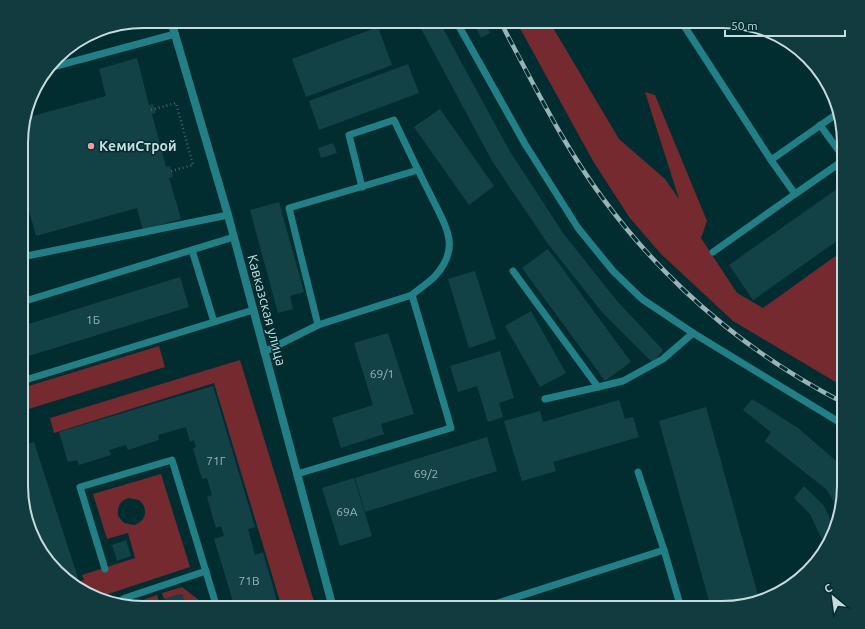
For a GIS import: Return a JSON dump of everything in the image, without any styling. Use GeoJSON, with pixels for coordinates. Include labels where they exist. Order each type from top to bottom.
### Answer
{"type":"FeatureCollection","features":[{"type":"Feature","properties":{"kind":"street","name":"Кавказская улица"},"geometry":{"type":"LineString","coordinates":[[173,28],[228,215],[330,601]]}},
{"type":"Feature","properties":{"kind":"lane"},"geometry":{"type":"LineString","coordinates":[[460,28],[525,144],[578,228],[628,287],[693,333],[837,421]]}},
{"type":"Feature","properties":{"kind":"lane"},"geometry":{"type":"LineString","coordinates":[[686,28],[771,160],[795,194]]}},
{"type":"Feature","properties":{"kind":"lane"},"geometry":{"type":"LineString","coordinates":[[59,65],[175,34]]}},
{"type":"Feature","properties":{"kind":"lane"},"geometry":{"type":"LineString","coordinates":[[771,160],[834,116]]}},
{"type":"Feature","properties":{"kind":"lane"},"geometry":{"type":"LineString","coordinates":[[264,352],[318,325],[412,295],[436,276],[444,264],[449,253],[450,240],[447,229],[394,120],[349,135],[362,186]]}},
{"type":"Feature","properties":{"kind":"lane"},"geometry":{"type":"LineString","coordinates":[[820,125],[837,149]]}},
{"type":"Feature","properties":{"kind":"lane"},"geometry":{"type":"LineString","coordinates":[[713,252],[837,164]]}},
{"type":"Feature","properties":{"kind":"lane"},"geometry":{"type":"LineString","coordinates":[[318,325],[290,208],[418,170]]}},
{"type":"Feature","properties":{"kind":"lane"},"geometry":{"type":"LineString","coordinates":[[28,254],[228,215]]}},
{"type":"Feature","properties":{"kind":"lane"},"geometry":{"type":"LineString","coordinates":[[28,300],[234,237]]}},
{"type":"Feature","properties":{"kind":"lane"},"geometry":{"type":"LineString","coordinates":[[192,250],[214,322]]}},
{"type":"Feature","properties":{"kind":"lane"},"geometry":{"type":"LineString","coordinates":[[513,271],[598,387]]}},
{"type":"Feature","properties":{"kind":"lane"},"geometry":{"type":"LineString","coordinates":[[297,474],[451,428],[412,295]]}},
{"type":"Feature","properties":{"kind":"lane"},"geometry":{"type":"LineString","coordinates":[[28,379],[253,310]]}},
{"type":"Feature","properties":{"kind":"lane"},"geometry":{"type":"LineString","coordinates":[[545,399],[623,381],[663,359],[693,333]]}},
{"type":"Feature","properties":{"kind":"lane"},"geometry":{"type":"LineString","coordinates":[[105,569],[80,487],[172,460],[215,601]]}},
{"type":"Feature","properties":{"kind":"lane"},"geometry":{"type":"LineString","coordinates":[[638,472],[679,601]]}},
{"type":"Feature","properties":{"kind":"lane"},"geometry":{"type":"LineString","coordinates":[[504,601],[664,550]]}},
{"type":"Feature","properties":{"kind":"lane"},"geometry":{"type":"LineString","coordinates":[[123,599],[206,571]]}},
{"type":"Feature","properties":{"kind":"path"},"geometry":{"type":"LineString","coordinates":[[151,110],[176,103],[180,117],[193,166],[168,172]]}},
{"type":"Feature","properties":{"kind":"shaded area"},"geometry":{"type":"Polygon","coordinates":[[[520,28],[553,28],[619,139],[665,179],[679,199],[645,92],[655,95],[707,221],[701,238],[737,293],[763,308],[837,255],[837,383],[733,321],[661,254],[629,217],[593,161],[520,28]]]}},
{"type":"Feature","properties":{"kind":"shaded area"},"geometry":{"type":"Polygon","coordinates":[[[159,346],[165,367],[28,409],[28,386],[159,346]]]}},
{"type":"Feature","properties":{"kind":"shaded area"},"geometry":{"type":"Polygon","coordinates":[[[240,360],[314,601],[280,601],[214,383],[54,433],[50,418],[240,360]]]}},
{"type":"Feature","properties":{"kind":"shaded area"},"geometry":{"type":"Polygon","coordinates":[[[161,474],[190,567],[106,595],[85,586],[79,582],[84,580],[82,575],[135,558],[128,533],[107,539],[93,494],[161,474]],[[129,498],[123,500],[118,510],[118,516],[124,523],[134,525],[138,523],[145,514],[142,503],[139,500],[129,498]]]}},
{"type":"Feature","properties":{"kind":"shaded area"},"geometry":{"type":"Polygon","coordinates":[[[182,587],[200,601],[184,601],[182,594],[164,599],[162,593],[182,587]]]}},
{"type":"Feature","properties":{"kind":"shaded area"},"geometry":{"type":"Polygon","coordinates":[[[157,595],[159,601],[140,601],[157,595]]]}},
{"type":"Feature","properties":{"kind":"building"},"geometry":{"type":"Polygon","coordinates":[[[378,28],[392,65],[306,97],[292,59],[378,28]]]}},
{"type":"Feature","properties":{"kind":"building"},"geometry":{"type":"Polygon","coordinates":[[[421,28],[443,28],[509,150],[563,233],[617,301],[663,350],[653,363],[602,312],[548,244],[492,161],[421,28]]]}},
{"type":"Feature","properties":{"kind":"building"},"geometry":{"type":"Polygon","coordinates":[[[476,28],[488,28],[490,33],[481,38],[476,28]]]}},
{"type":"Feature","properties":{"kind":"building","name":"КемиСтрой"},"geometry":{"type":"Polygon","coordinates":[[[137,58],[149,105],[153,104],[156,113],[152,114],[166,167],[170,166],[173,177],[169,178],[181,219],[143,230],[137,208],[36,236],[28,207],[28,143],[31,116],[106,96],[99,69],[137,58]]]}},
{"type":"Feature","properties":{"kind":"building"},"geometry":{"type":"Polygon","coordinates":[[[408,64],[419,93],[319,130],[309,101],[408,64]]]}},
{"type":"Feature","properties":{"kind":"building"},"geometry":{"type":"Polygon","coordinates":[[[440,109],[494,186],[469,205],[414,127],[440,109]]]}},
{"type":"Feature","properties":{"kind":"building"},"geometry":{"type":"Polygon","coordinates":[[[333,143],[337,153],[321,158],[318,148],[333,143]]]}},
{"type":"Feature","properties":{"kind":"building"},"geometry":{"type":"Polygon","coordinates":[[[837,189],[837,241],[753,300],[729,265],[837,189]]]}},
{"type":"Feature","properties":{"kind":"building"},"geometry":{"type":"Polygon","coordinates":[[[279,202],[304,292],[290,296],[293,309],[278,313],[250,210],[279,202]]]}},
{"type":"Feature","properties":{"kind":"building"},"geometry":{"type":"Polygon","coordinates":[[[548,249],[631,362],[605,381],[522,268],[548,249]]]}},
{"type":"Feature","properties":{"kind":"building"},"geometry":{"type":"Polygon","coordinates":[[[475,271],[496,339],[469,348],[448,279],[475,271]]]}},
{"type":"Feature","properties":{"kind":"building"},"geometry":{"type":"Polygon","coordinates":[[[180,277],[189,307],[28,356],[28,324],[180,277]]]}},
{"type":"Feature","properties":{"kind":"building"},"geometry":{"type":"Polygon","coordinates":[[[531,311],[566,373],[540,387],[505,326],[531,311]]]}},
{"type":"Feature","properties":{"kind":"building"},"geometry":{"type":"Polygon","coordinates":[[[388,333],[414,414],[381,424],[384,434],[341,448],[332,418],[373,405],[354,343],[388,333]]]}},
{"type":"Feature","properties":{"kind":"building"},"geometry":{"type":"Polygon","coordinates":[[[500,351],[514,398],[499,403],[503,417],[488,422],[477,386],[458,392],[450,366],[500,351]]]}},
{"type":"Feature","properties":{"kind":"building"},"geometry":{"type":"Polygon","coordinates":[[[213,386],[255,527],[248,529],[255,555],[263,552],[277,601],[233,601],[214,539],[224,536],[221,526],[216,528],[207,497],[212,495],[207,478],[202,479],[193,449],[196,447],[194,440],[190,442],[186,427],[158,435],[159,440],[128,450],[126,445],[109,450],[111,455],[79,465],[77,460],[68,462],[59,432],[213,386]]]}},
{"type":"Feature","properties":{"kind":"building"},"geometry":{"type":"Polygon","coordinates":[[[752,399],[798,428],[837,462],[836,505],[826,489],[765,441],[771,432],[743,410],[752,399]]]}},
{"type":"Feature","properties":{"kind":"building"},"geometry":{"type":"Polygon","coordinates":[[[619,400],[625,419],[633,417],[639,437],[553,462],[556,471],[522,481],[504,421],[540,411],[543,422],[619,400]]]}},
{"type":"Feature","properties":{"kind":"building"},"geometry":{"type":"Polygon","coordinates":[[[706,407],[758,595],[737,600],[709,601],[659,421],[706,407]]]}},
{"type":"Feature","properties":{"kind":"building"},"geometry":{"type":"Polygon","coordinates":[[[487,437],[497,471],[365,512],[355,478],[487,437]]]}},
{"type":"Feature","properties":{"kind":"building"},"geometry":{"type":"Polygon","coordinates":[[[34,442],[78,578],[75,579],[73,577],[52,556],[43,544],[37,530],[32,516],[28,494],[28,444],[34,442]]]}},
{"type":"Feature","properties":{"kind":"building"},"geometry":{"type":"Polygon","coordinates":[[[354,478],[372,536],[340,546],[322,488],[354,478]]]}},
{"type":"Feature","properties":{"kind":"building"},"geometry":{"type":"Polygon","coordinates":[[[804,486],[824,506],[831,522],[823,541],[810,514],[794,498],[804,486]]]}},
{"type":"Feature","properties":{"kind":"building"},"geometry":{"type":"Polygon","coordinates":[[[126,540],[131,556],[117,561],[112,545],[126,540]]]}},
{"type":"Feature","properties":{"kind":"building"},"geometry":{"type":"Polygon","coordinates":[[[182,594],[184,601],[165,601],[164,599],[182,594]]]}},
{"type":"Feature","properties":{"kind":"railway"},"geometry":{"type":"LineString","coordinates":[[504,28],[554,122],[588,178],[618,218],[649,255],[684,290],[720,322],[759,352],[800,379],[837,399]]}},
{"type":"Feature","properties":{"kind":"place","name":"КемиСтрой"},"geometry":{"type":"Point","coordinates":[91,146]}}]}
